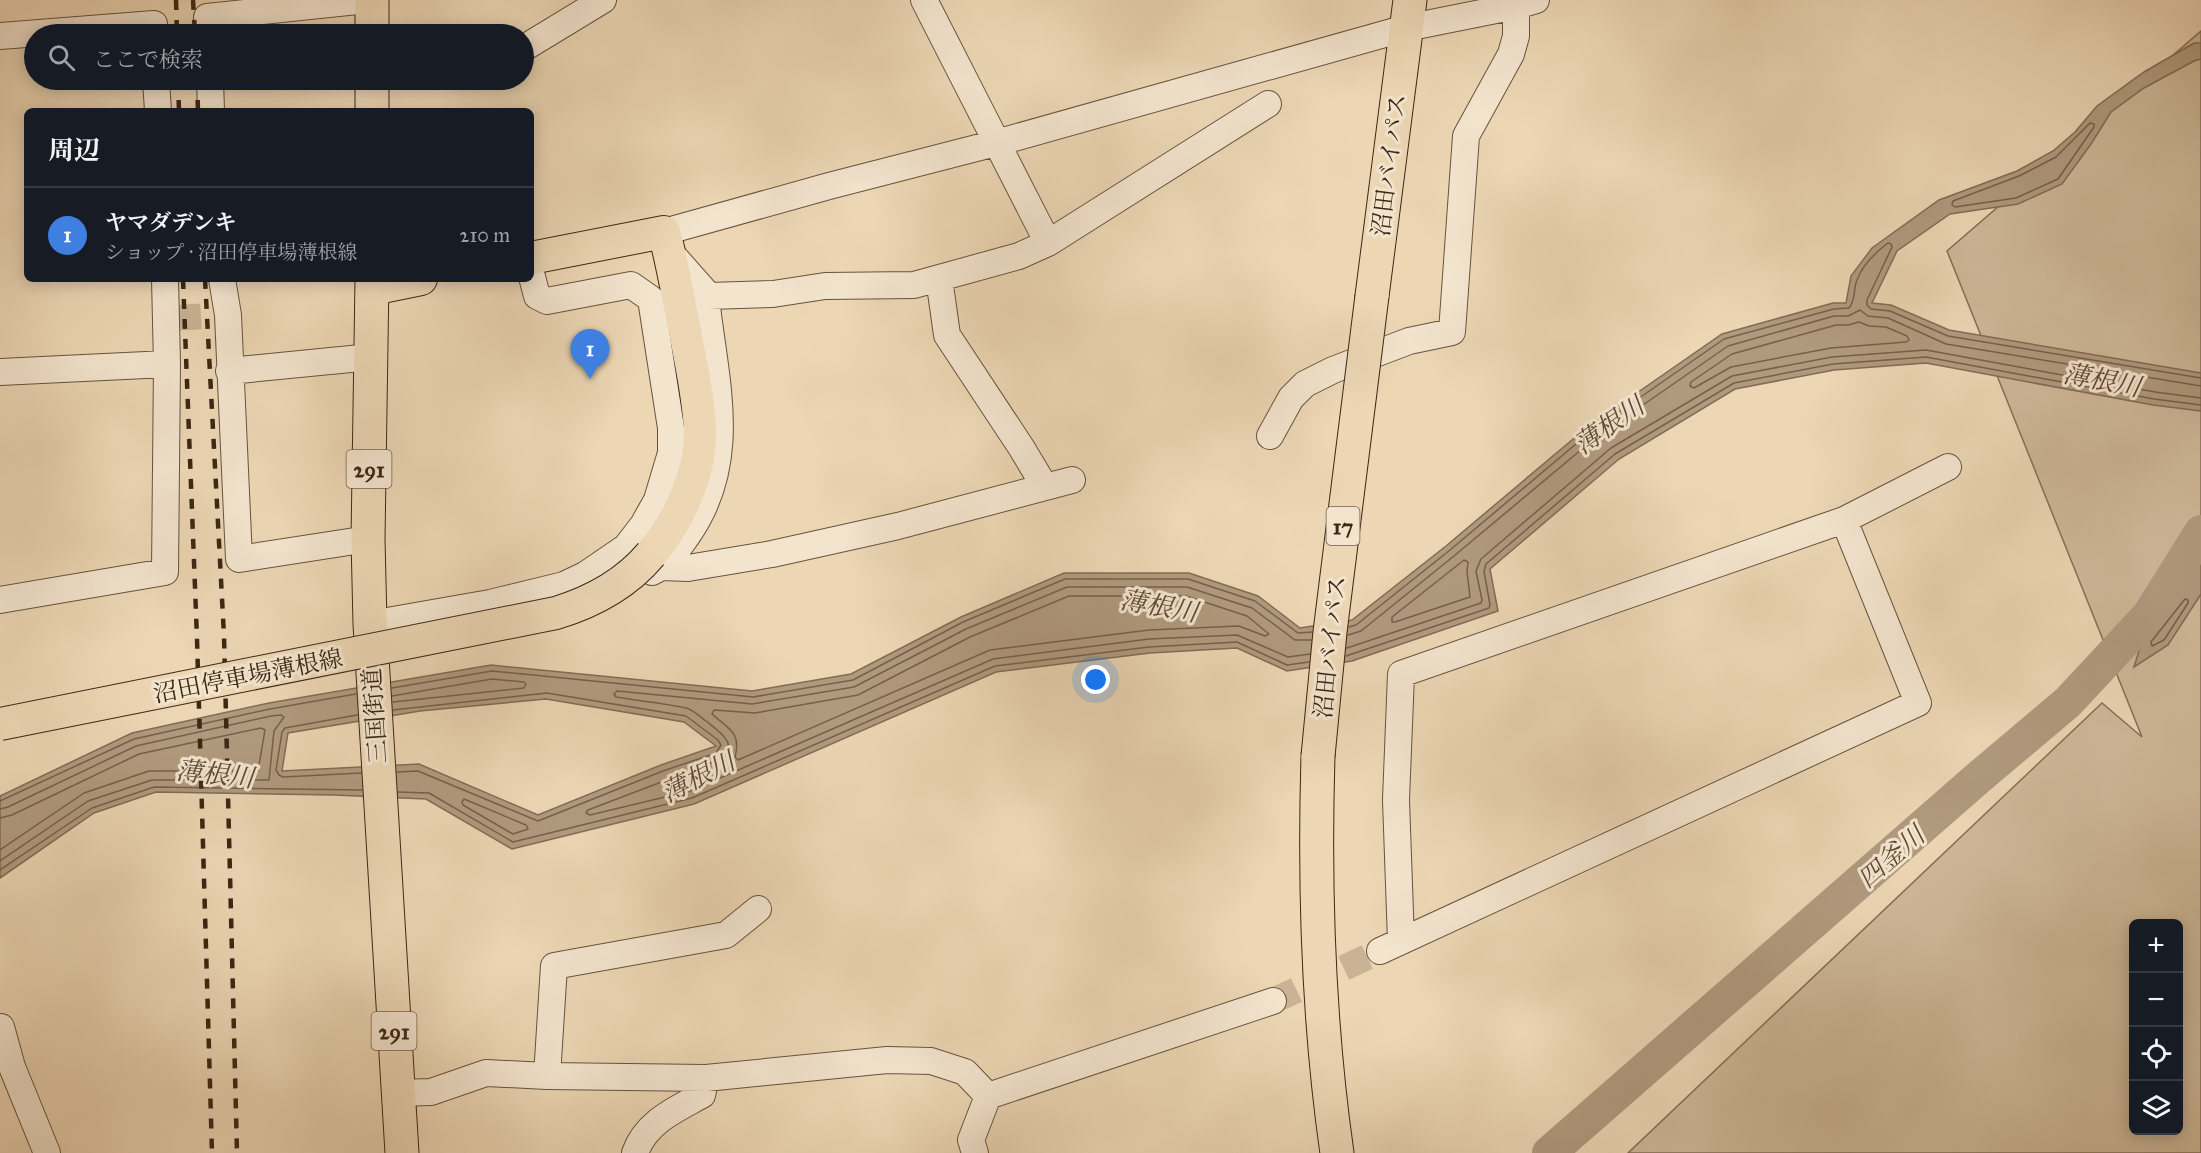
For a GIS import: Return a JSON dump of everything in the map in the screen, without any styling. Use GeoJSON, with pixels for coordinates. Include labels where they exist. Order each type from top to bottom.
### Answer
{"type":"FeatureCollection","features":[{"type":"Feature","properties":{"kind":"highway"},"geometry":{"type":"LineString","coordinates":[[372,0],[372,24]]}},
{"type":"Feature","properties":{"kind":"highway","name":"沼田バイパス"},"geometry":{"type":"LineString","coordinates":[[1337,1153],[1320,1005],[1316,908],[1318,756],[1330,632],[1408,14]]}},
{"type":"Feature","properties":{"kind":"highway"},"geometry":{"type":"LineString","coordinates":[[372,90],[372,108]]}},
{"type":"Feature","properties":{"kind":"highway","name":"三国街道"},"geometry":{"type":"LineString","coordinates":[[372,284],[368,539],[371,659],[402,1153]]}},
{"type":"Feature","properties":{"kind":"main road"},"geometry":{"type":"LineString","coordinates":[[534,258],[667,242]]}},
{"type":"Feature","properties":{"kind":"main road","name":"沼田停車場薄根線"},"geometry":{"type":"LineString","coordinates":[[0,724],[556,613],[578,607],[607,592],[633,572],[657,560],[687,493],[700,434],[698,400],[667,242]]}},
{"type":"Feature","properties":{"kind":"main road"},"geometry":{"type":"LineString","coordinates":[[372,284],[392,282]]}},
{"type":"Feature","properties":{"kind":"street"},"geometry":{"type":"LineString","coordinates":[[207,24],[207,16],[367,0]]}},
{"type":"Feature","properties":{"kind":"street"},"geometry":{"type":"LineString","coordinates":[[534,42],[603,0]]}},
{"type":"Feature","properties":{"kind":"street"},"geometry":{"type":"LineString","coordinates":[[924,0],[1048,243]]}},
{"type":"Feature","properties":{"kind":"street"},"geometry":{"type":"LineString","coordinates":[[585,575],[652,572],[657,560],[695,524],[706,500],[720,449],[721,416],[707,307],[709,296],[667,242],[829,186],[996,143],[1408,14],[1524,2],[1511,54],[1466,136],[1452,332],[1408,341],[1333,370],[1305,384],[1291,398],[1270,436]]}},
{"type":"Feature","properties":{"kind":"street"},"geometry":{"type":"LineString","coordinates":[[0,36],[24,34]]}},
{"type":"Feature","properties":{"kind":"street"},"geometry":{"type":"LineString","coordinates":[[157,90],[158,108]]}},
{"type":"Feature","properties":{"kind":"street"},"geometry":{"type":"LineString","coordinates":[[210,90],[211,108]]}},
{"type":"Feature","properties":{"kind":"street"},"geometry":{"type":"LineString","coordinates":[[709,296],[773,294],[825,286],[914,285],[1019,256],[1048,243],[1268,104]]}},
{"type":"Feature","properties":{"kind":"street"},"geometry":{"type":"LineString","coordinates":[[939,278],[947,335],[1045,487]]}},
{"type":"Feature","properties":{"kind":"street"},"geometry":{"type":"LineString","coordinates":[[0,600],[165,572],[167,364],[171,317],[165,282]]}},
{"type":"Feature","properties":{"kind":"street"},"geometry":{"type":"LineString","coordinates":[[222,282],[239,559],[368,539]]}},
{"type":"Feature","properties":{"kind":"street"},"geometry":{"type":"LineString","coordinates":[[370,624],[490,603],[564,585],[585,575],[626,547],[643,525],[657,500],[671,453],[671,428],[651,299],[631,285],[547,301],[537,296],[533,282]]}},
{"type":"Feature","properties":{"kind":"street"},"geometry":{"type":"LineString","coordinates":[[229,371],[371,357]]}},
{"type":"Feature","properties":{"kind":"street"},"geometry":{"type":"LineString","coordinates":[[0,372],[167,364]]}},
{"type":"Feature","properties":{"kind":"street"},"geometry":{"type":"LineString","coordinates":[[1844,520],[1918,703],[1391,946],[1401,674],[1844,520],[1948,467]]}},
{"type":"Feature","properties":{"kind":"street"},"geometry":{"type":"LineString","coordinates":[[657,560],[688,568],[772,554],[898,526],[1072,480]]}},
{"type":"Feature","properties":{"kind":"street"},"geometry":{"type":"LineString","coordinates":[[547,1076],[554,966],[726,935],[758,909]]}},
{"type":"Feature","properties":{"kind":"street"},"geometry":{"type":"LineString","coordinates":[[987,1096],[1273,1001]]}},
{"type":"Feature","properties":{"kind":"street"},"geometry":{"type":"LineString","coordinates":[[1,1027],[9,1082],[47,1153]]}},
{"type":"Feature","properties":{"kind":"street"},"geometry":{"type":"LineString","coordinates":[[398,1092],[431,1092],[486,1073],[705,1078],[887,1060],[931,1061],[965,1072],[987,1096]]}},
{"type":"Feature","properties":{"kind":"street"},"geometry":{"type":"LineString","coordinates":[[635,1153],[639,1141],[661,1118],[702,1095],[705,1078]]}},
{"type":"Feature","properties":{"kind":"street"},"geometry":{"type":"LineString","coordinates":[[975,1153],[971,1140],[987,1096]]}},
{"type":"Feature","properties":{"kind":"shaded area"},"geometry":{"type":"Polygon","coordinates":[[[2201,31],[2201,1153],[1628,1153],[2102,703],[2142,737],[1947,251],[2201,31]]]}},
{"type":"Feature","properties":{"kind":"water","name":"薄根川"},"geometry":{"type":"Polygon","coordinates":[[[2194,43],[2201,43],[2201,59],[2144,88],[2111,112],[2062,184],[2018,204],[1950,214],[1897,251],[1872,303],[1891,305],[1949,330],[2201,373],[2201,411],[2153,405],[1926,363],[1834,370],[1735,389],[1619,459],[1490,569],[1498,611],[1352,661],[1287,671],[1237,648],[1150,653],[996,672],[694,804],[512,849],[426,799],[156,792],[94,813],[0,878],[0,796],[132,733],[269,703],[491,665],[752,691],[851,674],[961,617],[1064,573],[1189,573],[1258,596],[1300,628],[1352,620],[1446,546],[1585,429],[1722,334],[1833,303],[1846,303],[1851,276],[1872,248],[1939,200],[2017,171],[2053,151],[2075,132],[2097,106],[2144,72],[2194,43]],[[546,699],[420,711],[288,733],[282,771],[419,764],[538,815],[661,765],[716,746],[684,722],[546,699]]]}},
{"type":"Feature","properties":{"kind":"water"},"geometry":{"type":"Polygon","coordinates":[[[2201,555],[2201,594],[2168,645],[2134,667],[2140,647],[2181,593],[2201,555]]]}},
{"type":"Feature","properties":{"kind":"waterway","name":"四釜川"},"geometry":{"type":"LineString","coordinates":[[1549,1153],[2068,702],[2149,615],[2201,532]]}},
{"type":"Feature","properties":{"kind":"tunnel"},"geometry":{"type":"LineString","coordinates":[[175,318],[223,315]]}},
{"type":"Feature","properties":{"kind":"tunnel"},"geometry":{"type":"LineString","coordinates":[[1273,1001],[1380,951]]}},
{"type":"Feature","properties":{"kind":"railway"},"geometry":{"type":"LineString","coordinates":[[176,0],[177,24]]}},
{"type":"Feature","properties":{"kind":"railway"},"geometry":{"type":"LineString","coordinates":[[193,0],[194,24]]}},
{"type":"Feature","properties":{"kind":"railway"},"geometry":{"type":"LineString","coordinates":[[178,90],[179,108]]}},
{"type":"Feature","properties":{"kind":"railway"},"geometry":{"type":"LineString","coordinates":[[197,90],[198,108]]}},
{"type":"Feature","properties":{"kind":"railway"},"geometry":{"type":"LineString","coordinates":[[183,282],[197,639],[212,1153]]}},
{"type":"Feature","properties":{"kind":"railway"},"geometry":{"type":"LineString","coordinates":[[205,282],[224,636],[237,1153]]}},
{"type":"Feature","properties":{"kind":"place","name":"ヤマダデンキ"},"geometry":{"type":"Point","coordinates":[590,379]}}]}
